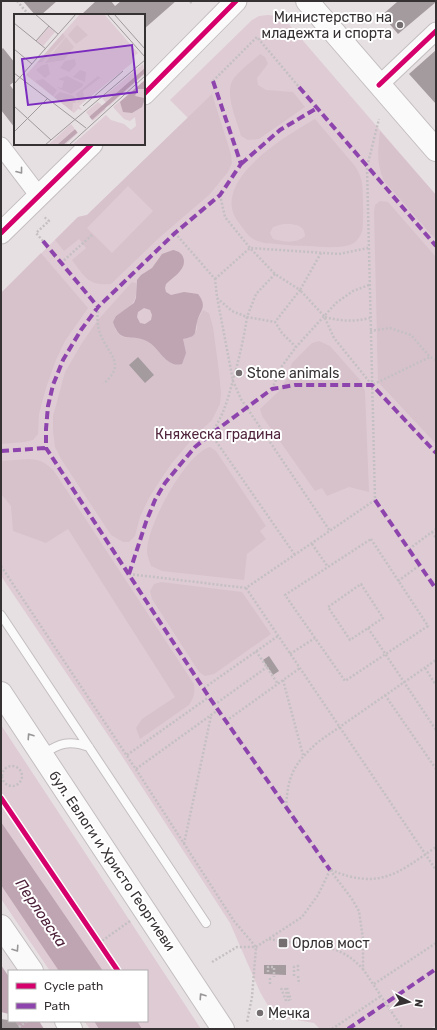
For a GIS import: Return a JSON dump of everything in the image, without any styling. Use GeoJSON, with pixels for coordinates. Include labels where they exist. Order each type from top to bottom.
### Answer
{"type":"FeatureCollection","features":[{"type":"Feature","properties":{"kind":"main road"},"geometry":{"type":"LineString","coordinates":[[307,1],[436,150]]}},
{"type":"Feature","properties":{"kind":"main road","name":"бул. Евлоги и Христо Георгиеви"},"geometry":{"type":"LineString","coordinates":[[1,693],[223,1029]]}},
{"type":"Feature","properties":{"kind":"main road"},"geometry":{"type":"LineString","coordinates":[[1,926],[31,970]]}},
{"type":"Feature","properties":{"kind":"street"},"geometry":{"type":"LineString","coordinates":[[145,93],[236,1]]}},
{"type":"Feature","properties":{"kind":"street"},"geometry":{"type":"LineString","coordinates":[[379,85],[436,31]]}},
{"type":"Feature","properties":{"kind":"street"},"geometry":{"type":"LineString","coordinates":[[1,233],[41,206],[91,145]]}},
{"type":"Feature","properties":{"kind":"street"},"geometry":{"type":"LineString","coordinates":[[1,146],[41,206]]}},
{"type":"Feature","properties":{"kind":"lane"},"geometry":{"type":"LineString","coordinates":[[1,615],[206,923]]}},
{"type":"Feature","properties":{"kind":"lane"},"geometry":{"type":"LineString","coordinates":[[42,754],[56,746],[68,743],[89,747]]}},
{"type":"Feature","properties":{"kind":"path"},"geometry":{"type":"LineString","coordinates":[[17,1],[28,14]]}},
{"type":"Feature","properties":{"kind":"path"},"geometry":{"type":"LineString","coordinates":[[213,81],[258,37],[299,87]]}},
{"type":"Feature","properties":{"kind":"path"},"geometry":{"type":"LineString","coordinates":[[129,574],[246,588],[375,500],[367,166],[379,119]]}},
{"type":"Feature","properties":{"kind":"path"},"geometry":{"type":"LineString","coordinates":[[220,195],[225,217],[250,248],[275,274],[300,290],[324,316],[334,338],[372,385]]}},
{"type":"Feature","properties":{"kind":"path"},"geometry":{"type":"LineString","coordinates":[[41,206],[48,221],[36,233],[43,241]]}},
{"type":"Feature","properties":{"kind":"path"},"geometry":{"type":"LineString","coordinates":[[175,233],[215,279],[216,297],[233,381],[246,408],[330,531]]}},
{"type":"Feature","properties":{"kind":"path"},"geometry":{"type":"LineString","coordinates":[[61,263],[92,235]]}},
{"type":"Feature","properties":{"kind":"path"},"geometry":{"type":"LineString","coordinates":[[215,279],[250,248],[339,254],[368,248]]}},
{"type":"Feature","properties":{"kind":"path"},"geometry":{"type":"LineString","coordinates":[[275,322],[300,290],[322,253]]}},
{"type":"Feature","properties":{"kind":"path"},"geometry":{"type":"LineString","coordinates":[[275,274],[256,294],[247,317],[238,364],[227,405],[221,419],[211,434],[295,555]]}},
{"type":"Feature","properties":{"kind":"path"},"geometry":{"type":"LineString","coordinates":[[272,389],[282,366],[296,347],[336,303],[369,284]]}},
{"type":"Feature","properties":{"kind":"path"},"geometry":{"type":"LineString","coordinates":[[216,297],[232,311],[247,317],[275,322],[282,333],[296,347]]}},
{"type":"Feature","properties":{"kind":"path"},"geometry":{"type":"LineString","coordinates":[[98,307],[97,321],[101,337],[114,360],[115,366],[114,371],[104,384]]}},
{"type":"Feature","properties":{"kind":"path"},"geometry":{"type":"LineString","coordinates":[[324,316],[339,321],[358,321],[370,318]]}},
{"type":"Feature","properties":{"kind":"path"},"geometry":{"type":"LineString","coordinates":[[370,331],[390,328],[411,335],[430,356],[436,360]]}},
{"type":"Feature","properties":{"kind":"path"},"geometry":{"type":"LineString","coordinates":[[372,385],[430,356]]}},
{"type":"Feature","properties":{"kind":"path"},"geometry":{"type":"LineString","coordinates":[[409,550],[436,530]]}},
{"type":"Feature","properties":{"kind":"path"},"geometry":{"type":"LineString","coordinates":[[432,532],[436,538]]}},
{"type":"Feature","properties":{"kind":"path"},"geometry":{"type":"LineString","coordinates":[[371,539],[428,626],[345,681],[285,595],[328,567],[371,539]]}},
{"type":"Feature","properties":{"kind":"path"},"geometry":{"type":"LineString","coordinates":[[312,544],[328,567]]}},
{"type":"Feature","properties":{"kind":"path"},"geometry":{"type":"LineString","coordinates":[[398,581],[420,565]]}},
{"type":"Feature","properties":{"kind":"path"},"geometry":{"type":"LineString","coordinates":[[1,566],[127,755],[234,921],[256,947],[252,997],[247,1022]]}},
{"type":"Feature","properties":{"kind":"path"},"geometry":{"type":"LineString","coordinates":[[432,582],[436,579]]}},
{"type":"Feature","properties":{"kind":"path"},"geometry":{"type":"LineString","coordinates":[[361,584],[383,618],[368,628],[350,640],[328,607],[361,584]]}},
{"type":"Feature","properties":{"kind":"path"},"geometry":{"type":"LineString","coordinates":[[246,588],[436,870]]}},
{"type":"Feature","properties":{"kind":"path"},"geometry":{"type":"LineString","coordinates":[[368,628],[436,730]]}},
{"type":"Feature","properties":{"kind":"path"},"geometry":{"type":"LineString","coordinates":[[204,688],[278,636]]}},
{"type":"Feature","properties":{"kind":"path"},"geometry":{"type":"LineString","coordinates":[[290,654],[314,638]]}},
{"type":"Feature","properties":{"kind":"path"},"geometry":{"type":"LineString","coordinates":[[256,651],[278,684]]}},
{"type":"Feature","properties":{"kind":"path"},"geometry":{"type":"LineString","coordinates":[[286,807],[290,776],[303,756],[318,742],[436,660]]}},
{"type":"Feature","properties":{"kind":"path"},"geometry":{"type":"LineString","coordinates":[[214,705],[267,667]]}},
{"type":"Feature","properties":{"kind":"path"},"geometry":{"type":"LineString","coordinates":[[226,721],[300,668]]}},
{"type":"Feature","properties":{"kind":"path"},"geometry":{"type":"LineString","coordinates":[[425,668],[436,685]]}},
{"type":"Feature","properties":{"kind":"path"},"geometry":{"type":"LineString","coordinates":[[283,680],[303,756]]}},
{"type":"Feature","properties":{"kind":"path"},"geometry":{"type":"LineString","coordinates":[[385,695],[436,769]]}},
{"type":"Feature","properties":{"kind":"path"},"geometry":{"type":"LineString","coordinates":[[127,755],[209,697]]}},
{"type":"Feature","properties":{"kind":"path"},"geometry":{"type":"LineString","coordinates":[[136,769],[218,710]]}},
{"type":"Feature","properties":{"kind":"path"},"geometry":{"type":"LineString","coordinates":[[184,845],[211,716]]}},
{"type":"Feature","properties":{"kind":"path"},"geometry":{"type":"LineString","coordinates":[[14,766],[19,769],[22,778],[19,784],[12,786],[4,782],[2,775],[5,770],[14,766]]}},
{"type":"Feature","properties":{"kind":"path"},"geometry":{"type":"LineString","coordinates":[[330,870],[343,876],[371,880],[386,877],[408,867],[436,847]]}},
{"type":"Feature","properties":{"kind":"path"},"geometry":{"type":"LineString","coordinates":[[212,962],[237,947],[256,947],[302,917],[318,895],[330,870]]}},
{"type":"Feature","properties":{"kind":"path"},"geometry":{"type":"LineString","coordinates":[[330,870],[352,899],[359,911],[363,969]]}},
{"type":"Feature","properties":{"kind":"path"},"geometry":{"type":"LineString","coordinates":[[99,943],[133,919]]}},
{"type":"Feature","properties":{"kind":"path"},"geometry":{"type":"LineString","coordinates":[[94,936],[102,948]]}},
{"type":"Feature","properties":{"kind":"path"},"geometry":{"type":"LineString","coordinates":[[269,939],[333,949],[343,952],[363,969],[403,1029]]}},
{"type":"Feature","properties":{"kind":"path"},"geometry":{"type":"LineString","coordinates":[[374,984],[436,943]]}},
{"type":"Feature","properties":{"kind":"path"},"geometry":{"type":"LineString","coordinates":[[298,971],[298,966],[294,966],[298,984]]}},
{"type":"Feature","properties":{"kind":"path"},"geometry":{"type":"LineString","coordinates":[[268,972],[268,967],[274,967],[274,977]]}},
{"type":"Feature","properties":{"kind":"path"},"geometry":{"type":"LineString","coordinates":[[269,977],[269,984]]}},
{"type":"Feature","properties":{"kind":"path"},"geometry":{"type":"LineString","coordinates":[[284,988],[289,1002]]}},
{"type":"Feature","properties":{"kind":"path"},"geometry":{"type":"LineString","coordinates":[[332,1029],[381,996]]}},
{"type":"Feature","properties":{"kind":"path"},"geometry":{"type":"LineString","coordinates":[[19,1027],[26,1022]]}},
{"type":"Feature","properties":{"kind":"green space","name":"Княжеска градина"},"geometry":{"type":"Polygon","coordinates":[[[259,16],[278,16],[286,21],[436,195],[436,1025],[430,1029],[320,1029],[314,1023],[274,1016],[260,992],[230,923],[120,753],[1,576],[1,293],[78,217],[87,215],[188,118],[170,100],[252,20],[259,16]]]}},
{"type":"Feature","properties":{"kind":"green space"},"geometry":{"type":"Polygon","coordinates":[[[1,725],[201,1029],[90,1029],[85,1022],[148,1022],[148,970],[49,970],[1,899],[1,725]]]}},
{"type":"Feature","properties":{"kind":"shaded area"},"geometry":{"type":"Polygon","coordinates":[[[260,54],[265,57],[268,64],[257,78],[258,85],[266,90],[293,92],[305,107],[259,139],[248,140],[241,136],[230,98],[230,91],[234,78],[243,68],[260,54]]]}},
{"type":"Feature","properties":{"kind":"shaded area"},"geometry":{"type":"Polygon","coordinates":[[[212,94],[231,154],[232,163],[228,172],[209,195],[160,237],[111,284],[92,282],[84,276],[72,260],[86,248],[79,239],[64,251],[55,240],[78,217],[87,215],[212,94]],[[128,186],[87,228],[112,253],[153,211],[128,186]]]}},
{"type":"Feature","properties":{"kind":"shaded area"},"geometry":{"type":"Polygon","coordinates":[[[315,119],[355,166],[360,176],[363,193],[362,233],[354,243],[339,247],[292,245],[257,241],[248,235],[239,223],[232,207],[233,192],[242,176],[254,162],[287,136],[315,119]],[[283,224],[273,227],[270,233],[273,239],[294,241],[305,236],[301,227],[283,224]]]}},
{"type":"Feature","properties":{"kind":"shaded area"},"geometry":{"type":"Polygon","coordinates":[[[380,131],[436,195],[436,240],[384,181],[381,174],[378,151],[380,131]]]}},
{"type":"Feature","properties":{"kind":"shaded area"},"geometry":{"type":"Polygon","coordinates":[[[380,201],[388,202],[436,257],[436,444],[378,382],[374,212],[375,205],[380,201]]]}},
{"type":"Feature","properties":{"kind":"shaded area"},"geometry":{"type":"Polygon","coordinates":[[[41,253],[88,308],[65,341],[56,360],[39,414],[38,434],[33,440],[1,444],[1,293],[41,253]]]}},
{"type":"Feature","properties":{"kind":"shaded area"},"geometry":{"type":"Polygon","coordinates":[[[132,282],[136,283],[135,300],[116,316],[115,329],[119,334],[127,338],[142,338],[150,342],[168,361],[183,339],[189,338],[197,330],[197,321],[203,310],[209,313],[213,327],[221,393],[220,404],[212,420],[194,437],[172,463],[149,498],[140,517],[135,536],[129,542],[123,542],[111,535],[61,459],[55,447],[53,416],[65,372],[82,343],[97,321],[132,282]]]}},
{"type":"Feature","properties":{"kind":"shaded area"},"geometry":{"type":"Polygon","coordinates":[[[319,341],[330,346],[360,380],[365,391],[369,492],[349,487],[327,496],[322,488],[315,491],[262,416],[260,409],[278,392],[286,380],[292,363],[312,343],[319,341]]]}},
{"type":"Feature","properties":{"kind":"shaded area"},"geometry":{"type":"Polygon","coordinates":[[[210,447],[216,451],[266,526],[260,531],[266,539],[247,554],[244,580],[162,571],[151,566],[147,555],[148,541],[153,526],[169,492],[190,462],[200,452],[210,447]]]}},
{"type":"Feature","properties":{"kind":"shaded area"},"geometry":{"type":"Polygon","coordinates":[[[29,459],[43,462],[54,471],[194,684],[194,695],[189,705],[140,739],[136,728],[142,719],[175,697],[68,529],[46,543],[13,531],[11,506],[1,494],[1,461],[29,459]]]}},
{"type":"Feature","properties":{"kind":"shaded area"},"geometry":{"type":"Polygon","coordinates":[[[161,582],[242,592],[271,634],[214,674],[205,676],[199,672],[152,599],[150,591],[154,584],[161,582]]]}},
{"type":"Feature","properties":{"kind":"water"},"geometry":{"type":"Polygon","coordinates":[[[173,250],[181,254],[184,261],[182,269],[166,284],[166,292],[171,295],[184,292],[198,294],[203,305],[194,334],[191,337],[183,339],[186,353],[182,364],[177,365],[164,358],[150,343],[138,338],[120,334],[116,330],[113,322],[116,316],[134,303],[136,298],[137,280],[141,275],[152,268],[162,254],[173,250]],[[144,308],[138,312],[137,317],[140,323],[145,324],[151,320],[152,315],[150,310],[144,308]]]}},
{"type":"Feature","properties":{"kind":"water","name":"Перловска"},"geometry":{"type":"Polygon","coordinates":[[[1,822],[102,970],[58,970],[1,885],[1,822]]]}},
{"type":"Feature","properties":{"kind":"water"},"geometry":{"type":"Polygon","coordinates":[[[1,965],[8,976],[8,1014],[1,1012],[1,965]]]}},
{"type":"Feature","properties":{"kind":"water"},"geometry":{"type":"Polygon","coordinates":[[[16,1022],[40,1022],[44,1029],[21,1029],[16,1022]]]}},
{"type":"Feature","properties":{"kind":"water"},"geometry":{"type":"Polygon","coordinates":[[[95,1022],[138,1022],[142,1029],[99,1029],[95,1022]]]}},
{"type":"Feature","properties":{"kind":"building"},"geometry":{"type":"Polygon","coordinates":[[[23,1],[57,1],[42,14],[34,14],[23,1]]]}},
{"type":"Feature","properties":{"kind":"building"},"geometry":{"type":"Polygon","coordinates":[[[96,1],[111,1],[115,6],[121,1],[176,1],[145,28],[145,14],[82,14],[96,1]]]}},
{"type":"Feature","properties":{"kind":"building","name":"Министерство на младежта и спорта"},"geometry":{"type":"Polygon","coordinates":[[[396,1],[436,2],[398,34],[382,15],[397,2],[396,1]]]}},
{"type":"Feature","properties":{"kind":"building"},"geometry":{"type":"Polygon","coordinates":[[[3,48],[14,62],[14,82],[10,85],[14,91],[14,127],[1,110],[1,50],[3,48]]]}},
{"type":"Feature","properties":{"kind":"building"},"geometry":{"type":"Polygon","coordinates":[[[436,50],[436,104],[409,74],[436,50]]]}},
{"type":"Feature","properties":{"kind":"building"},"geometry":{"type":"Polygon","coordinates":[[[138,357],[154,375],[145,383],[129,365],[138,357]]]}},
{"type":"Feature","properties":{"kind":"building"},"geometry":{"type":"Polygon","coordinates":[[[269,656],[279,671],[273,675],[263,660],[269,656]]]}},
{"type":"Feature","properties":{"kind":"building"},"geometry":{"type":"Polygon","coordinates":[[[264,965],[286,965],[286,975],[264,974],[264,965]]]}},
{"type":"Feature","properties":{"kind":"building"},"geometry":{"type":"Polygon","coordinates":[[[1,1019],[8,1020],[8,1022],[16,1022],[21,1029],[1,1029],[1,1019]]]}},
{"type":"Feature","properties":{"kind":"marked path"},"geometry":{"type":"LineString","coordinates":[[213,81],[241,164],[220,195],[175,233],[98,307],[81,330],[63,360],[53,385],[48,406],[46,448],[209,697],[330,870]]}},
{"type":"Feature","properties":{"kind":"marked path"},"geometry":{"type":"LineString","coordinates":[[299,87],[436,246]]}},
{"type":"Feature","properties":{"kind":"marked path"},"geometry":{"type":"LineString","coordinates":[[241,164],[280,130],[317,108]]}},
{"type":"Feature","properties":{"kind":"marked path"},"geometry":{"type":"LineString","coordinates":[[43,241],[98,307]]}},
{"type":"Feature","properties":{"kind":"marked path"},"geometry":{"type":"LineString","coordinates":[[129,574],[146,522],[155,500],[165,483],[195,447],[272,389],[295,385],[372,385],[436,453]]}},
{"type":"Feature","properties":{"kind":"marked path"},"geometry":{"type":"LineString","coordinates":[[1,451],[46,448]]}},
{"type":"Feature","properties":{"kind":"marked path"},"geometry":{"type":"LineString","coordinates":[[375,500],[436,589]]}},
{"type":"Feature","properties":{"kind":"marked path"},"geometry":{"type":"LineString","coordinates":[[348,1029],[436,969]]}},
{"type":"Feature","properties":{"kind":"cycle path"},"geometry":{"type":"LineString","coordinates":[[145,93],[236,1]]}},
{"type":"Feature","properties":{"kind":"cycle path"},"geometry":{"type":"LineString","coordinates":[[379,85],[436,31]]}},
{"type":"Feature","properties":{"kind":"cycle path"},"geometry":{"type":"LineString","coordinates":[[1,233],[91,145]]}},
{"type":"Feature","properties":{"kind":"cycle path"},"geometry":{"type":"LineString","coordinates":[[1,798],[117,970]]}},
{"type":"Feature","properties":{"kind":"place","name":"Министерство на младежта и спорта"},"geometry":{"type":"Point","coordinates":[400,25]}},
{"type":"Feature","properties":{"kind":"place","name":"Stone animals"},"geometry":{"type":"Point","coordinates":[239,373]}},
{"type":"Feature","properties":{"kind":"place","name":"Орлов мост"},"geometry":{"type":"Point","coordinates":[283,943]}},
{"type":"Feature","properties":{"kind":"place","name":"Мечка"},"geometry":{"type":"Point","coordinates":[260,1013]}}]}
